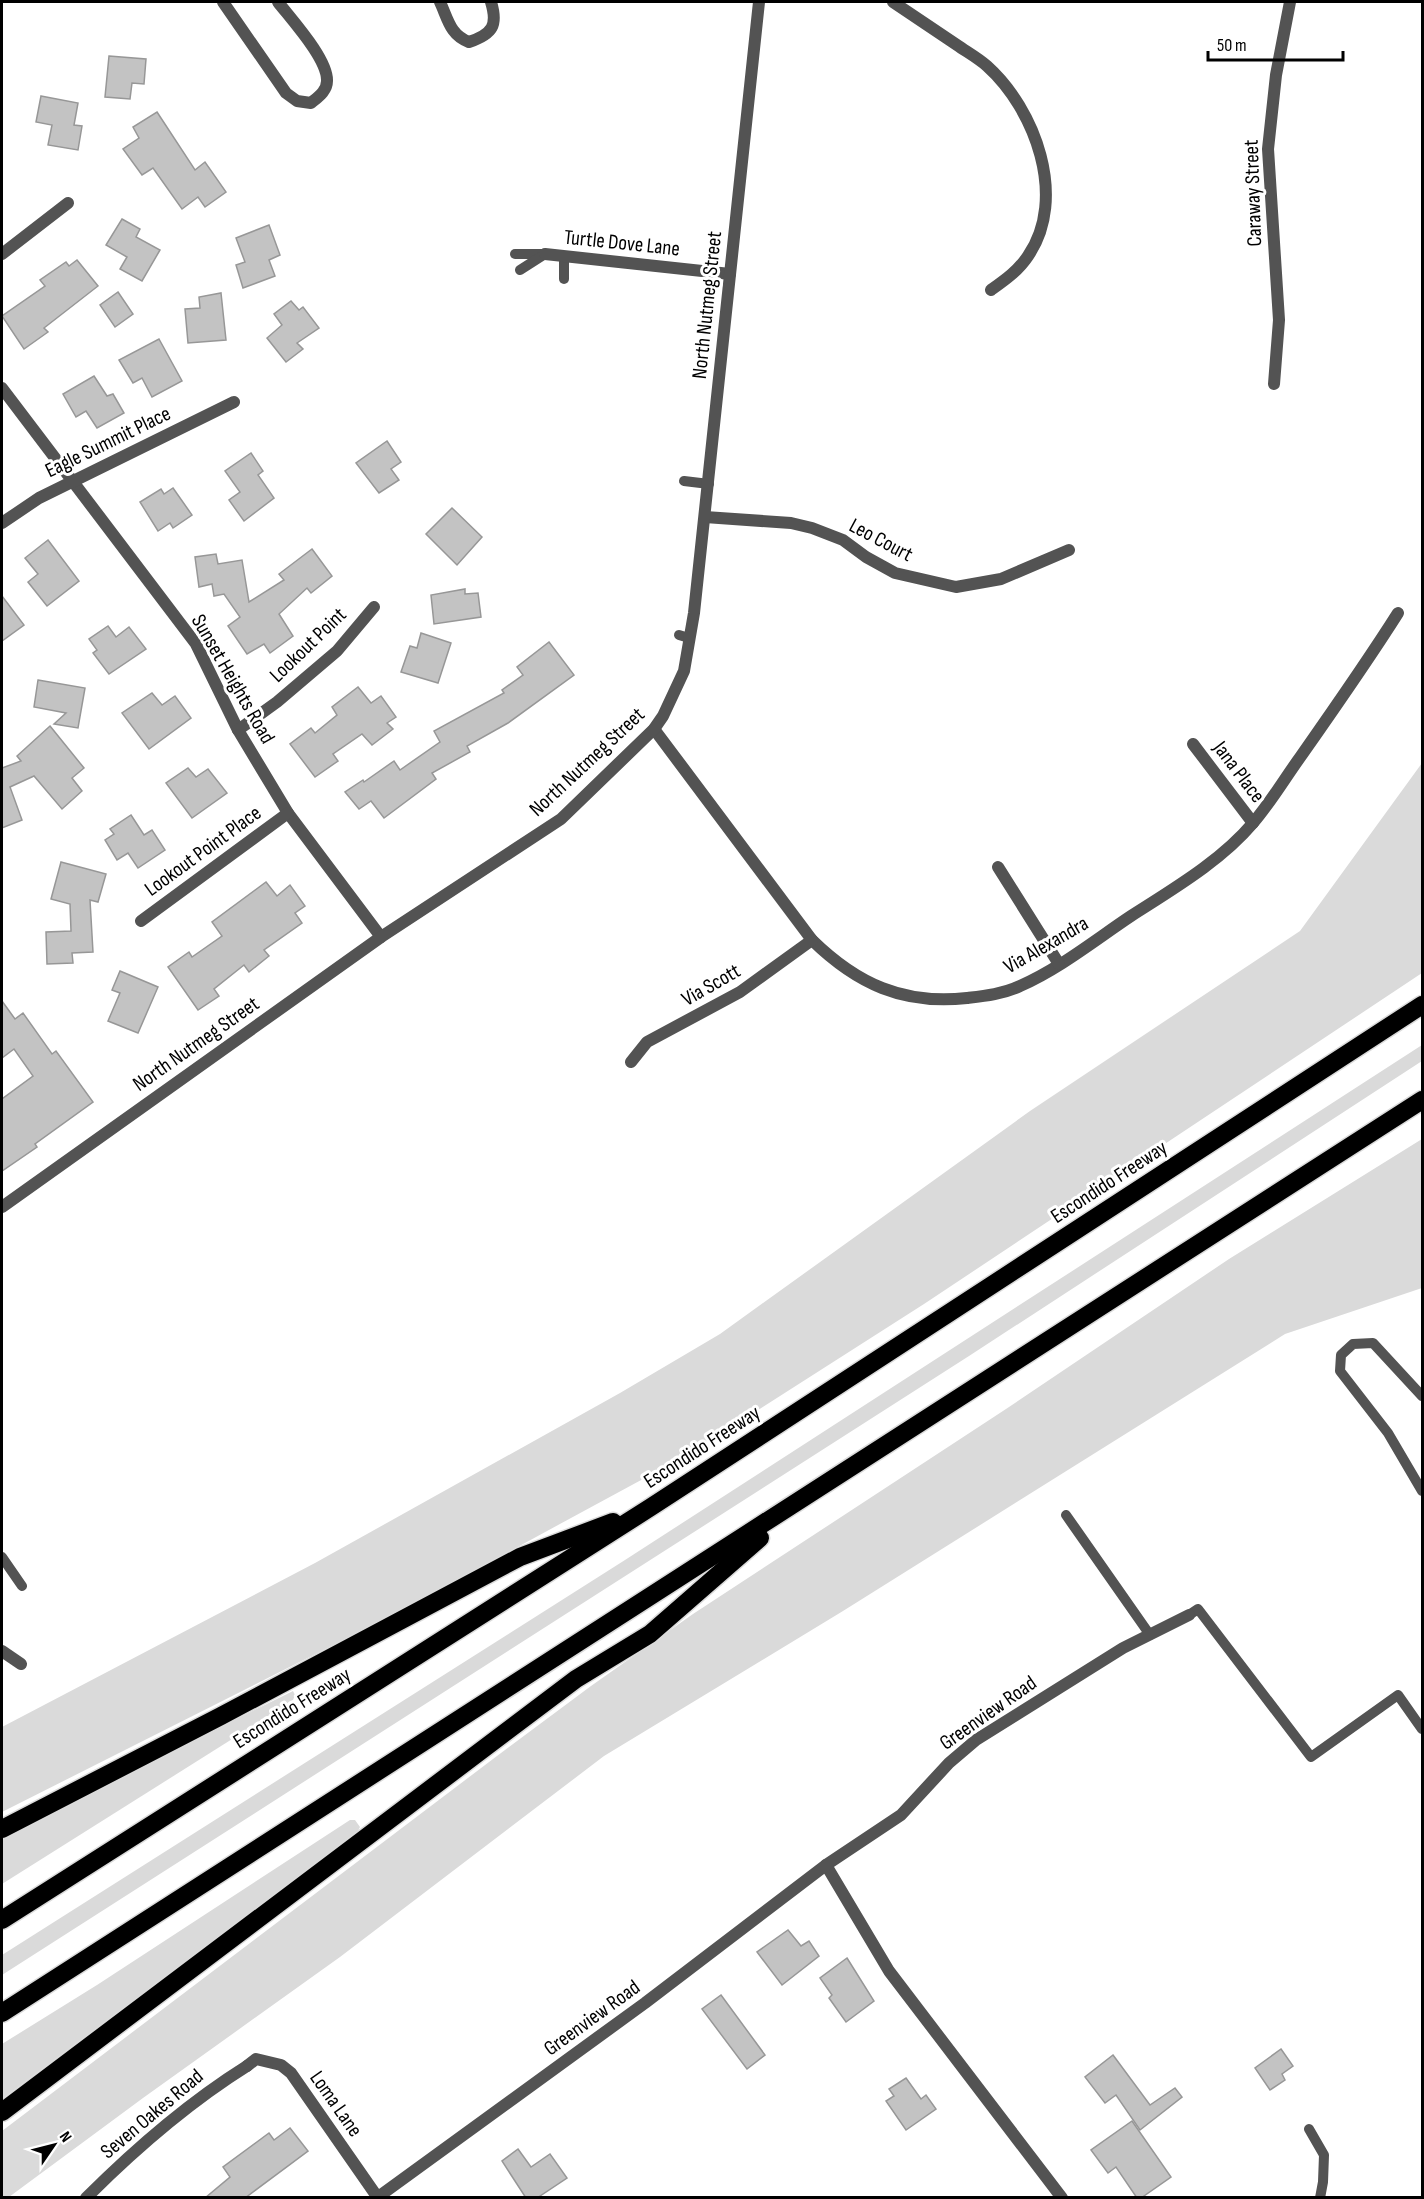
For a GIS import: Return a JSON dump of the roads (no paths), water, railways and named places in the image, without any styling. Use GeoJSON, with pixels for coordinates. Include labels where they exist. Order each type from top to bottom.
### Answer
{"type":"FeatureCollection","features":[{"type":"Feature","properties":{"kind":"highway","name":"Escondido Freeway"},"geometry":{"type":"LineString","coordinates":[[2,1920],[651,1507],[1422,1005]]}},
{"type":"Feature","properties":{"kind":"highway"},"geometry":{"type":"LineString","coordinates":[[2,2013],[1422,1100]]}},
{"type":"Feature","properties":{"kind":"highway"},"geometry":{"type":"LineString","coordinates":[[2,2112],[576,1679],[650,1634],[808,1496]]}},
{"type":"Feature","properties":{"kind":"highway"},"geometry":{"type":"LineString","coordinates":[[2,1829],[520,1557],[651,1507]]}},
{"type":"Feature","properties":{"kind":"street"},"geometry":{"type":"LineString","coordinates":[[223,2],[286,93],[297,101],[311,103],[322,94],[327,81],[322,65],[311,43],[278,2]]}},
{"type":"Feature","properties":{"kind":"street"},"geometry":{"type":"LineString","coordinates":[[440,2],[451,28],[459,38],[469,42],[488,33],[494,24],[495,14],[490,2]]}},
{"type":"Feature","properties":{"kind":"street","name":"North Nutmeg Street"},"geometry":{"type":"LineString","coordinates":[[2,1207],[381,937],[561,819],[654,729],[663,716],[684,671],[685,637],[705,517],[759,2]]}},
{"type":"Feature","properties":{"kind":"street"},"geometry":{"type":"LineString","coordinates":[[893,2],[987,65],[1014,94],[1030,122],[1042,157],[1046,194],[1042,226],[1029,255],[1014,274],[991,290]]}},
{"type":"Feature","properties":{"kind":"street","name":"Caraway Street"},"geometry":{"type":"LineString","coordinates":[[1274,384],[1279,320],[1268,149],[1276,75],[1290,2]]}},
{"type":"Feature","properties":{"kind":"street"},"geometry":{"type":"LineString","coordinates":[[2,254],[68,203]]}},
{"type":"Feature","properties":{"kind":"street","name":"Turtle Dove Lane"},"geometry":{"type":"LineString","coordinates":[[545,254],[730,274]]}},
{"type":"Feature","properties":{"kind":"street","name":"Sunset Heights Road"},"geometry":{"type":"LineString","coordinates":[[2,388],[196,644],[238,730],[288,813],[381,937]]}},
{"type":"Feature","properties":{"kind":"street","name":"Eagle Summit Place"},"geometry":{"type":"LineString","coordinates":[[2,523],[39,498],[234,402]]}},
{"type":"Feature","properties":{"kind":"street","name":"Leo Court"},"geometry":{"type":"LineString","coordinates":[[705,517],[791,523],[812,528],[843,540],[866,557],[895,573],[956,587],[1001,579],[1069,550]]}},
{"type":"Feature","properties":{"kind":"street","name":"Lookout Point"},"geometry":{"type":"LineString","coordinates":[[238,730],[277,702],[337,651],[374,607]]}},
{"type":"Feature","properties":{"kind":"street","name":"Via Alexandra"},"geometry":{"type":"LineString","coordinates":[[654,729],[812,940],[832,960],[868,983],[895,993],[923,999],[948,1000],[988,996],[1019,987],[1059,964],[1180,884],[1225,850],[1253,823],[1362,669],[1398,613]]}},
{"type":"Feature","properties":{"kind":"street","name":"Jana Place"},"geometry":{"type":"LineString","coordinates":[[1193,744],[1253,823]]}},
{"type":"Feature","properties":{"kind":"street","name":"Lookout Point Place"},"geometry":{"type":"LineString","coordinates":[[141,921],[288,813]]}},
{"type":"Feature","properties":{"kind":"street"},"geometry":{"type":"LineString","coordinates":[[998,867],[1059,964]]}},
{"type":"Feature","properties":{"kind":"street","name":"Via Scott"},"geometry":{"type":"LineString","coordinates":[[631,1062],[647,1042],[740,993],[812,940]]}},
{"type":"Feature","properties":{"kind":"street","name":"Greenview Road"},"geometry":{"type":"LineString","coordinates":[[378,2197],[645,2003],[826,1865],[901,1815],[949,1763],[976,1740],[1123,1648],[1189,1615]]}},
{"type":"Feature","properties":{"kind":"street"},"geometry":{"type":"LineString","coordinates":[[2,1651],[21,1664]]}},
{"type":"Feature","properties":{"kind":"street"},"geometry":{"type":"LineString","coordinates":[[826,1865],[889,1971],[1062,2198]]}},
{"type":"Feature","properties":{"kind":"street","name":"Loma Lane"},"geometry":{"type":"LineString","coordinates":[[247,2066],[256,2059],[281,2065],[291,2073],[378,2197]]}},
{"type":"Feature","properties":{"kind":"street","name":"Seven Oakes Road"},"geometry":{"type":"LineString","coordinates":[[86,2198],[136,2149],[213,2087],[247,2066]]}},
{"type":"Feature","properties":{"kind":"lane"},"geometry":{"type":"LineString","coordinates":[[515,254],[545,254]]}},
{"type":"Feature","properties":{"kind":"lane"},"geometry":{"type":"LineString","coordinates":[[520,270],[545,254]]}},
{"type":"Feature","properties":{"kind":"lane"},"geometry":{"type":"LineString","coordinates":[[564,256],[564,279]]}},
{"type":"Feature","properties":{"kind":"lane"},"geometry":{"type":"LineString","coordinates":[[684,481],[709,484]]}},
{"type":"Feature","properties":{"kind":"lane"},"geometry":{"type":"LineString","coordinates":[[1422,1396],[1373,1344],[1353,1344],[1341,1355],[1340,1371],[1388,1432],[1422,1491]]}},
{"type":"Feature","properties":{"kind":"lane"},"geometry":{"type":"LineString","coordinates":[[1066,1515],[1150,1635]]}},
{"type":"Feature","properties":{"kind":"lane"},"geometry":{"type":"LineString","coordinates":[[2,1557],[22,1586]]}},
{"type":"Feature","properties":{"kind":"lane"},"geometry":{"type":"LineString","coordinates":[[1189,1615],[1198,1609],[1311,1757],[1398,1695],[1422,1729]]}},
{"type":"Feature","properties":{"kind":"lane"},"geometry":{"type":"LineString","coordinates":[[1309,2129],[1324,2156],[1320,2198]]}}]}
